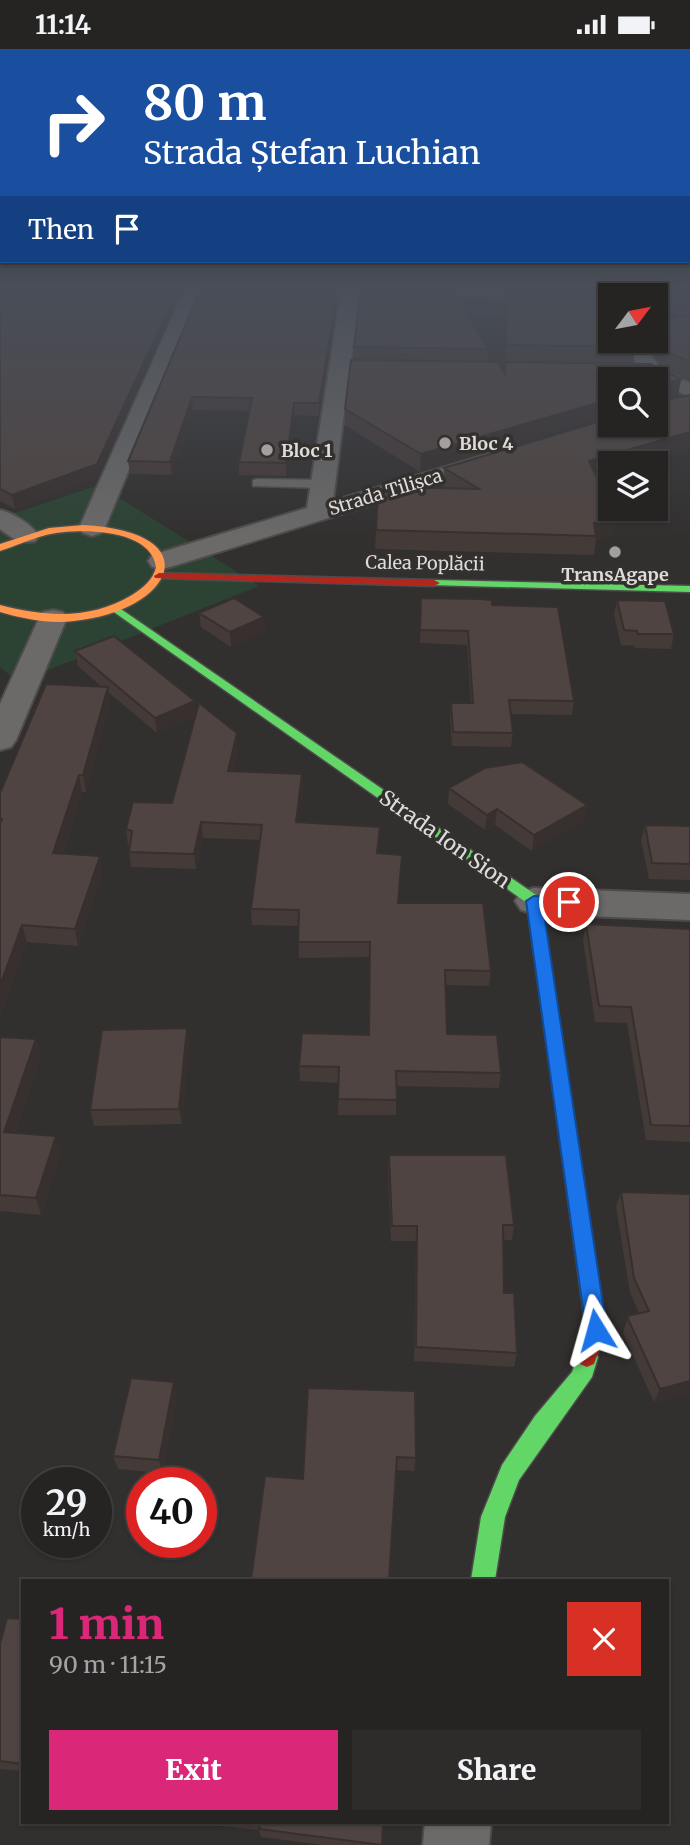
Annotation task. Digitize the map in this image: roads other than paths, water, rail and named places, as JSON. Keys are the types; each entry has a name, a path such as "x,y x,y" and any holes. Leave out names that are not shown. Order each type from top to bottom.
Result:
{"street":[{"path":"92,528 158,372"},
{"path":"319,512 340,372"},
{"path":"668,380 690,391"},
{"path":"668,407 690,401"},
{"name":"Strada Tilișca","path":"160,569 319,512 518,452"},
{"path":"0,517 26,536"},
{"path":"0,548 26,536 59,529 92,528 121,532 144,541 152,547 160,569 143,593 114,608 85,615 53,618 18,614 0,608"},
{"name":"Calea Poplăcii","path":"160,569 690,589"},
{"name":"Strada Ion Sion","path":"114,608 534,901"},
{"path":"0,740 53,618"},
{"path":"483,1579 493,1517 510,1473 581,1377 596,1330 534,901 690,907"},
{"path":"456,1845 458,1824"}],"lane":[{"path":"258,483 323,484"}],"place":[{"name":"Bloc 4","path":"445,443"},
{"name":"Bloc 1","path":"267,450"},
{"name":"TransAgape","path":"615,552"}]}
